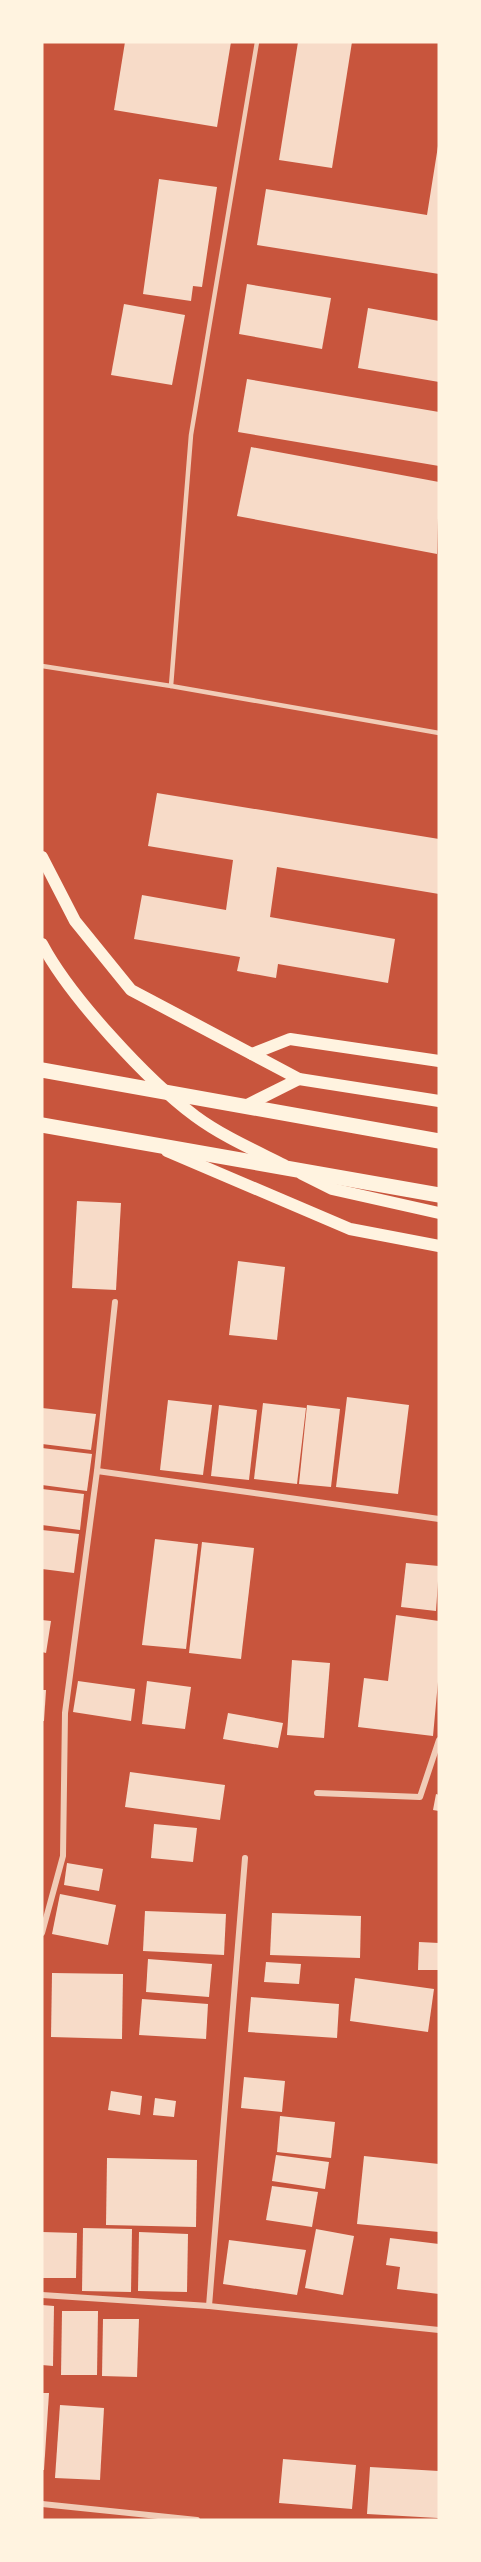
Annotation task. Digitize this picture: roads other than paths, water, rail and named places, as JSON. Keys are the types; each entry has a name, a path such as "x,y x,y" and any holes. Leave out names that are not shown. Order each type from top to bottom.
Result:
{"main road":[{"path":"42,857 75,921 131,990 299,1079 439,1101"},
{"path":"42,944 79,998 137,1062 195,1115 230,1137 332,1189 439,1213"},
{"path":"252,1054 290,1039 439,1061"},
{"path":"42,1070 439,1141"},
{"path":"245,1106 299,1079"},
{"path":"42,1125 439,1195"},
{"path":"143,1141 350,1229 439,1246"}],"street":[{"path":"42,1933 63,1856 65,1713 98,1471 115,1302"},
{"path":"98,1471 439,1519"},
{"path":"317,1793 420,1797 439,1740"},
{"path":"209,2306 245,1858"},
{"path":"42,2295 209,2306 439,2330"},
{"path":"42,2504 197,2520"}],"lane":[{"path":"171,686 191,435 257,42"},
{"path":"42,666 439,733"}]}
